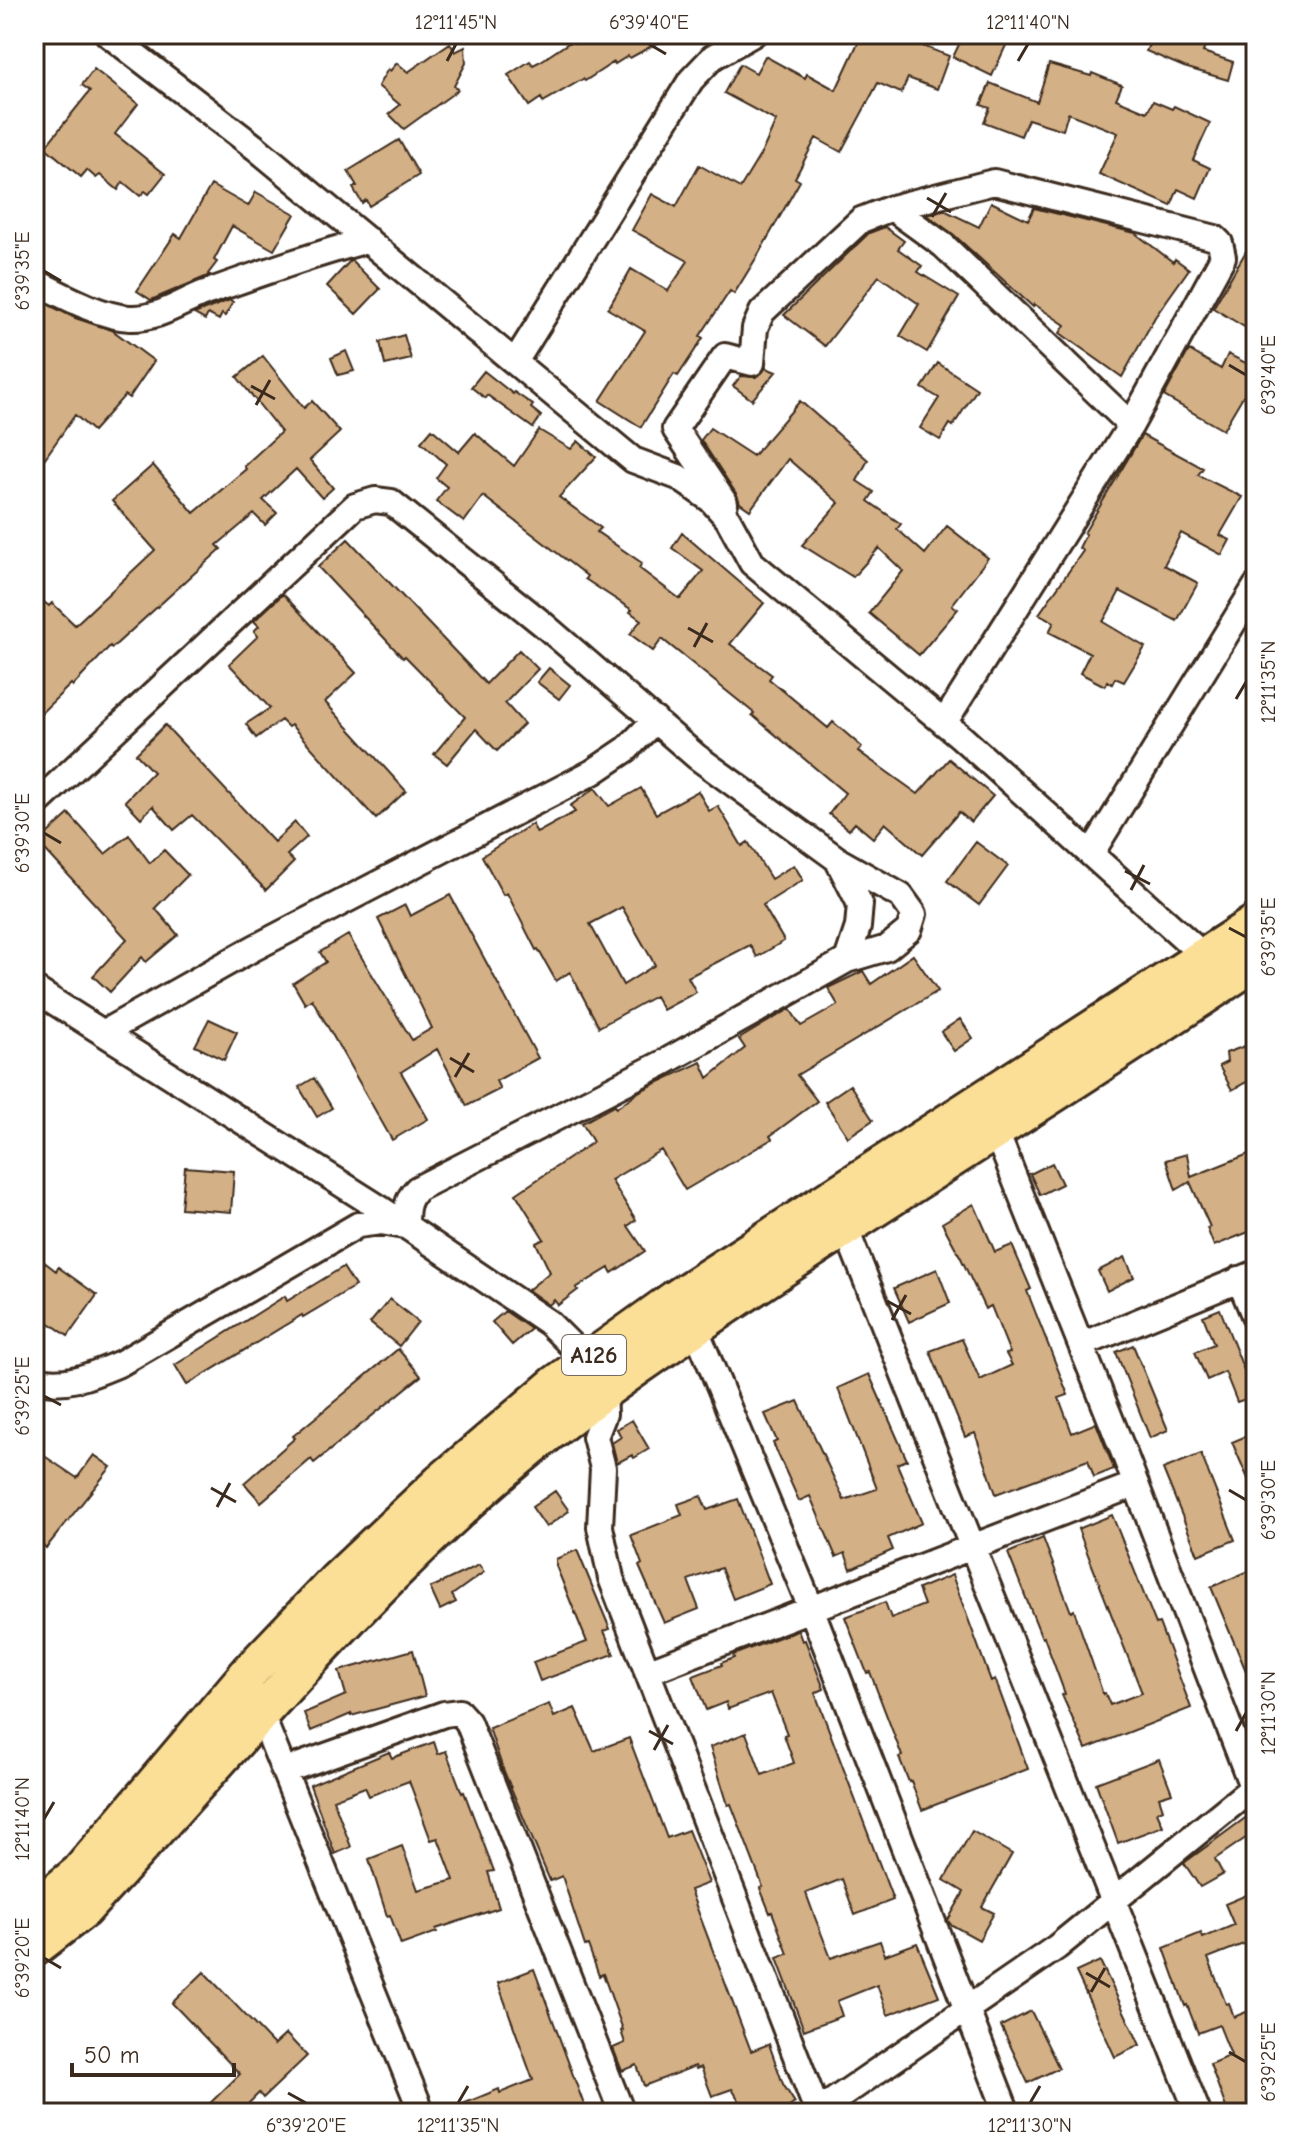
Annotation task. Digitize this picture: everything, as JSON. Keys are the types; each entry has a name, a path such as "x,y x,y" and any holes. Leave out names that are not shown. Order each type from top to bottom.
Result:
{"highway":[{"name":"A126","path":"34,1948 83,1910 341,1628 469,1501 545,1436 594,1377 675,1299 1256,923"},
{"name":"A126","path":"34,1910 79,1873 252,1669 337,1580 496,1433 594,1377 661,1348 845,1227 1253,972"}],"street":[{"path":"108,34 256,148 633,460 678,477 711,500 728,519 752,563 944,723 1205,957"},
{"path":"515,362 691,80 713,57 753,34"},
{"path":"752,563 741,526 675,429 725,356 752,363 755,328 762,312 861,220 892,208 994,182 1215,238 1220,243 1223,257 1131,425 944,723"},
{"path":"892,208 943,245 1131,425"},
{"path":"41,292 128,318 155,316 200,295 278,266 368,240"},
{"path":"34,806 355,506 375,500 391,502 544,625 697,757 837,859 901,896 914,914 909,930 887,948 847,960 663,1063 417,1189 406,1207 406,1226"},
{"path":"1091,854 1256,586"},
{"path":"103,1033 254,948 593,772 627,749 655,720"},
{"path":"837,859 853,885 860,904 858,927 847,960"},
{"path":"34,989 406,1226 549,1323 594,1377 604,1414 595,1437 603,1468 600,1527 611,1578 817,2113 1057,1947 1255,1790 996,1132"},
{"path":"34,1378 65,1381 88,1377 121,1363 358,1225 381,1222 406,1226"},
{"path":"845,1227 1198,2113"},
{"path":"1081,1345 1248,1276 1256,1320"},
{"path":"695,1327 811,1608 1007,2113"},
{"path":"647,1672 1136,1484"},
{"path":"284,1771 444,1714 459,1712 468,1722 622,2113"},
{"path":"261,1714 422,2113"}],"building":[{"path":"589,34 674,34 630,58 628,56 614,62 543,102 541,98 529,106 508,75 530,61 533,65 573,40 575,43"},
{"path":"862,34 892,34 949,56 937,89 908,78 901,93 878,83 841,152 816,138 795,178 800,181 758,255 734,294 730,291 700,336 703,338 678,376 674,374 641,427 600,401 645,331 608,309 631,269 668,291 688,261 632,230 652,194 676,207 699,165 740,188 776,121 724,93 740,64 756,73 765,56 805,78 807,74 836,90"},
{"path":"964,34 993,34 1008,41 992,76 953,57"},
{"path":"1154,34 1209,34 1203,52 1233,62 1228,80 1184,67 1146,51"},
{"path":"450,43 455,52 465,47 466,63 454,86 458,90 404,129 389,114 400,105 378,86 388,69 390,71 397,63 408,72"},
{"path":"1049,64 1091,76 1092,73 1122,85 1116,99 1147,112 1153,101 1172,109 1174,106 1210,123 1193,160 1210,168 1197,198 1178,189 1171,206 1099,174 1118,133 1068,113 1063,130 1028,119 1021,136 984,122 990,108 981,105 990,83 1037,102"},
{"path":"94,69 138,104 115,134 165,174 149,194 145,191 140,196 123,182 118,190 100,175 96,178 87,170 81,177 45,147 90,91 82,85"},
{"path":"399,140 419,175 369,206 366,200 362,203 348,171"},
{"path":"211,185 248,206 256,192 295,214 274,250 232,226 214,260 217,262 210,275 151,300 137,291 175,234 181,238"},
{"path":"991,202 1028,220 1034,208 1135,233 1173,262 1175,259 1189,269 1155,317 1122,377 1060,333 1065,325 1034,304 1033,307 953,234 927,215 944,210 979,227"},
{"path":"885,227 904,241 898,249 922,266 918,272 959,297 927,352 900,336 919,304 879,276 825,346 784,315 869,233"},
{"path":"1256,234 1256,334 1213,308"},
{"path":"351,260 380,289 356,314 327,286"},
{"path":"230,300 233,302 219,320 208,314 205,320 194,314"},
{"path":"41,301 75,318 112,330 154,361 129,398 125,395 93,431 75,415 45,458 34,451 34,311"},
{"path":"404,335 411,359 385,365 380,342"},
{"path":"1189,350 1221,369 1228,354 1256,368 1256,374 1223,430 1164,396"},
{"path":"346,351 354,371 338,375 331,358"},
{"path":"263,356 304,408 312,401 340,432 310,460 333,488 322,498 296,469 263,500 277,513 265,525 254,514 217,545 221,549 112,648 110,646 73,686 71,684 34,720 34,613 44,602 49,606 52,603 75,625 155,550 112,501 153,465 194,513 246,469 244,466 281,432 237,377"},
{"path":"938,363 977,389 940,440 920,428 939,398 922,388"},
{"path":"766,368 776,372 752,400 733,386 741,376 756,377"},
{"path":"484,371 533,405 531,408 541,416 533,428 471,387"},
{"path":"800,401 868,460 857,481 874,492 868,501 901,524 897,529 925,554 947,526 988,558 952,605 958,609 919,655 869,613 903,571 879,548 853,577 802,545 839,503 788,459 750,510 740,503 701,440 710,428 753,456"},
{"path":"432,429 459,452 475,433 514,466 539,430 571,449 578,441 596,457 559,497 601,528 597,532 642,563 639,568 680,599 703,571 672,548 682,533 764,603 730,644 772,675 769,679 828,728 833,722 862,747 858,751 918,794 949,759 993,796 971,822 959,812 922,855 885,823 873,838 855,823 849,830 829,814 845,793 752,715 754,713 662,639 653,651 630,634 641,620 630,612 632,610 585,579 587,576 483,496 464,522 436,501 447,487 436,478 446,464 421,442"},
{"path":"1142,435 1203,468 1198,475 1242,497 1220,535 1230,540 1222,555 1181,533 1164,565 1198,583 1177,621 1120,591 1103,622 1145,647 1124,682 1115,678 1112,684 1107,681 1105,686 1080,673 1090,653 1049,632 1054,622 1039,614 1083,551 1079,548 1084,533"},
{"path":"348,539 486,684 519,650 538,669 505,703 524,724 497,751 476,729 447,764 434,754 465,717 405,656 403,658 318,567"},
{"path":"283,594 356,673 325,702 406,791 376,819 291,725 288,727 281,720 256,738 246,724 270,708 229,664 258,636 254,631 259,626 254,621"},
{"path":"549,668 570,685 559,699 537,682"},
{"path":"165,725 274,842 295,822 307,837 287,855 294,862 266,890 192,815 174,830 153,806 141,818 125,801 153,772 136,754"},
{"path":"595,788 609,806 641,788 656,814 698,791 709,811 718,806 742,846 748,842 771,879 794,865 803,880 763,905 784,941 757,957 750,945 688,977 696,992 663,1010 655,996 599,1027 570,972 556,981 507,893 503,895 482,856 532,824 537,833 575,812 570,806","holes":["622,907 655,965 623,985 590,924"]},
{"path":"69,814 105,854 129,835 150,863 164,850 188,875 155,908 178,935 146,962 142,957 110,992 93,976 127,939 38,842"},
{"path":"976,842 1008,866 979,905 947,881"},
{"path":"450,895 538,1058 496,1081 500,1089 467,1106 437,1049 401,1072 428,1119 392,1140 312,999 305,1004 293,983 326,962 320,952 348,935 412,1040 432,1028 378,919 405,905 410,916"},
{"path":"913,955 938,991 797,1075 817,1101 770,1136 772,1139 685,1190 661,1150 611,1180 636,1220 628,1226 645,1251 612,1273 609,1268 576,1288 578,1290 558,1305 554,1300 549,1305 528,1290 550,1272 536,1243 544,1239 516,1194 593,1142 582,1123 701,1062 708,1078 745,1048 739,1039 764,1024 790,1009 801,1026 838,1005 828,988 863,971 871,984"},
{"path":"209,1019 237,1032 224,1060 195,1046"},
{"path":"960,1019 973,1038 954,1051 941,1032"},
{"path":"1256,1042 1256,1077 1232,1090 1219,1066 1227,1062 1226,1053"},
{"path":"314,1078 332,1108 317,1117 299,1087"},
{"path":"850,1085 873,1120 848,1137 825,1102"},
{"path":"1256,1151 1256,1229 1214,1246 1207,1228 1210,1227 1190,1182 1176,1190 1166,1160 1187,1154 1191,1177"},
{"path":"1052,1163 1062,1184 1040,1195 1030,1174"},
{"path":"185,1167 234,1171 231,1212 181,1208"},
{"path":"974,1204 995,1252 1012,1245 1031,1289 1027,1291 1068,1395 1059,1398 1072,1433 1096,1423 1114,1469 1094,1477 1088,1460 996,1494 975,1433 965,1437 930,1351 962,1339 980,1380 1012,1365 991,1306 985,1309 942,1223"},
{"path":"34,1254 97,1295 68,1336 34,1312"},
{"path":"1125,1257 1134,1277 1107,1291 1098,1271"},
{"path":"343,1267 355,1286 187,1385 175,1365 285,1296 287,1301"},
{"path":"937,1269 950,1303 909,1322 894,1288"},
{"path":"390,1299 418,1322 399,1346 370,1323"},
{"path":"1220,1309 1254,1396 1237,1402 1225,1372 1207,1380 1195,1352 1214,1344 1203,1316"},
{"path":"505,1311 531,1329 512,1345 492,1322"},
{"path":"1133,1345 1168,1430 1150,1438 1116,1352"},
{"path":"398,1349 421,1376 314,1463 311,1459 261,1502 244,1483 295,1438 293,1436"},
{"path":"869,1374 907,1460 897,1464 922,1523 888,1538 893,1550 851,1569 845,1553 836,1557 810,1496 799,1501 773,1443 777,1441 765,1414 798,1401 844,1500 877,1489 838,1388"},
{"path":"632,1420 649,1449 617,1463 612,1443 621,1437 617,1429"},
{"path":"1256,1432 1256,1497 1232,1442"},
{"path":"34,1449 77,1478 94,1455 111,1467 46,1548 34,1538"},
{"path":"1201,1454 1235,1540 1198,1555 1163,1469"},
{"path":"555,1491 569,1511 546,1527 532,1507"},
{"path":"701,1496 707,1510 738,1499 770,1584 733,1599 721,1568 688,1580 699,1609 664,1623 639,1566 642,1564 631,1535 682,1515 678,1504"},
{"path":"1112,1515 1156,1624 1159,1623 1191,1708 1086,1749 1008,1553 1043,1538 1071,1612 1074,1610 1103,1694 1110,1705 1142,1693 1078,1529"},
{"path":"577,1550 610,1629 604,1631 614,1654 540,1681 533,1662 587,1642 556,1566 556,1559"},
{"path":"479,1565 484,1572 452,1595 456,1602 440,1610 430,1588"},
{"path":"1256,1568 1256,1695 1211,1587"},
{"path":"952,1575 1028,1769 922,1810 899,1757 902,1756 870,1672 867,1673 845,1617 885,1602 891,1618 924,1605 918,1589"},
{"path":"798,1630 824,1689 815,1693 893,1900 855,1915 842,1879 806,1893 814,1915 831,1958 880,1941 885,1955 917,1943 939,1996 888,2015 877,1985 837,2001 842,2016 804,2030 777,1958 788,1954 760,1888 763,1887 731,1804 728,1805 710,1747 746,1733 762,1775 794,1763 784,1735 787,1734 771,1693 728,1709 726,1702 706,1710 693,1676 722,1665 734,1658 733,1655"},
{"path":"413,1650 425,1696 351,1714 311,1731 304,1713 346,1695 339,1671"},
{"path":"549,1704 554,1717 575,1708 594,1751 629,1738 667,1838 688,1830 709,1883 690,1890 751,2051 769,2044 783,2084 795,2103 780,2113 747,2113 732,2089 712,2096 701,2067 696,2069 695,2066 644,2086 637,2065 622,2071 613,2048 625,2043 623,2030 603,1974 599,1976 588,1945 585,1946 562,1876 550,1881 489,1728"},
{"path":"434,1742 438,1754 446,1751 464,1792 494,1871 488,1872 499,1908 436,1929 437,1932 401,1945 390,1915 387,1916 369,1859 402,1846 418,1890 454,1880 438,1838 431,1840 409,1781 369,1796 365,1787 333,1799 351,1847 335,1854 310,1785 389,1752 392,1758"},
{"path":"1159,1759 1172,1793 1159,1797 1163,1809 1157,1812 1163,1826 1118,1843 1096,1783"},
{"path":"1248,1816 1256,1831 1215,1859 1223,1874 1200,1887 1184,1863"},
{"path":"972,1831 1012,1854 982,1907 994,1913 979,1940 950,1924 948,1920 964,1892 944,1880"},
{"path":"1256,1891 1256,1939 1208,1958 1234,2017 1256,2008 1256,2113 1228,2113 1210,2064 1231,2055 1219,2025 1198,2033 1164,1948 1201,1933 1203,1938 1234,1925 1225,1904"},
{"path":"1100,1961 1140,2045 1115,2057 1076,1972"},
{"path":"534,1969 587,2113 441,2113 499,2089 500,2093 533,2080 498,1983"},
{"path":"204,1972 274,2045 286,2034 307,2056 263,2098 259,2093 239,2113 200,2113 240,2074 172,2003"},
{"path":"1031,2011 1059,2068 1028,2083 1001,2026"}]}
